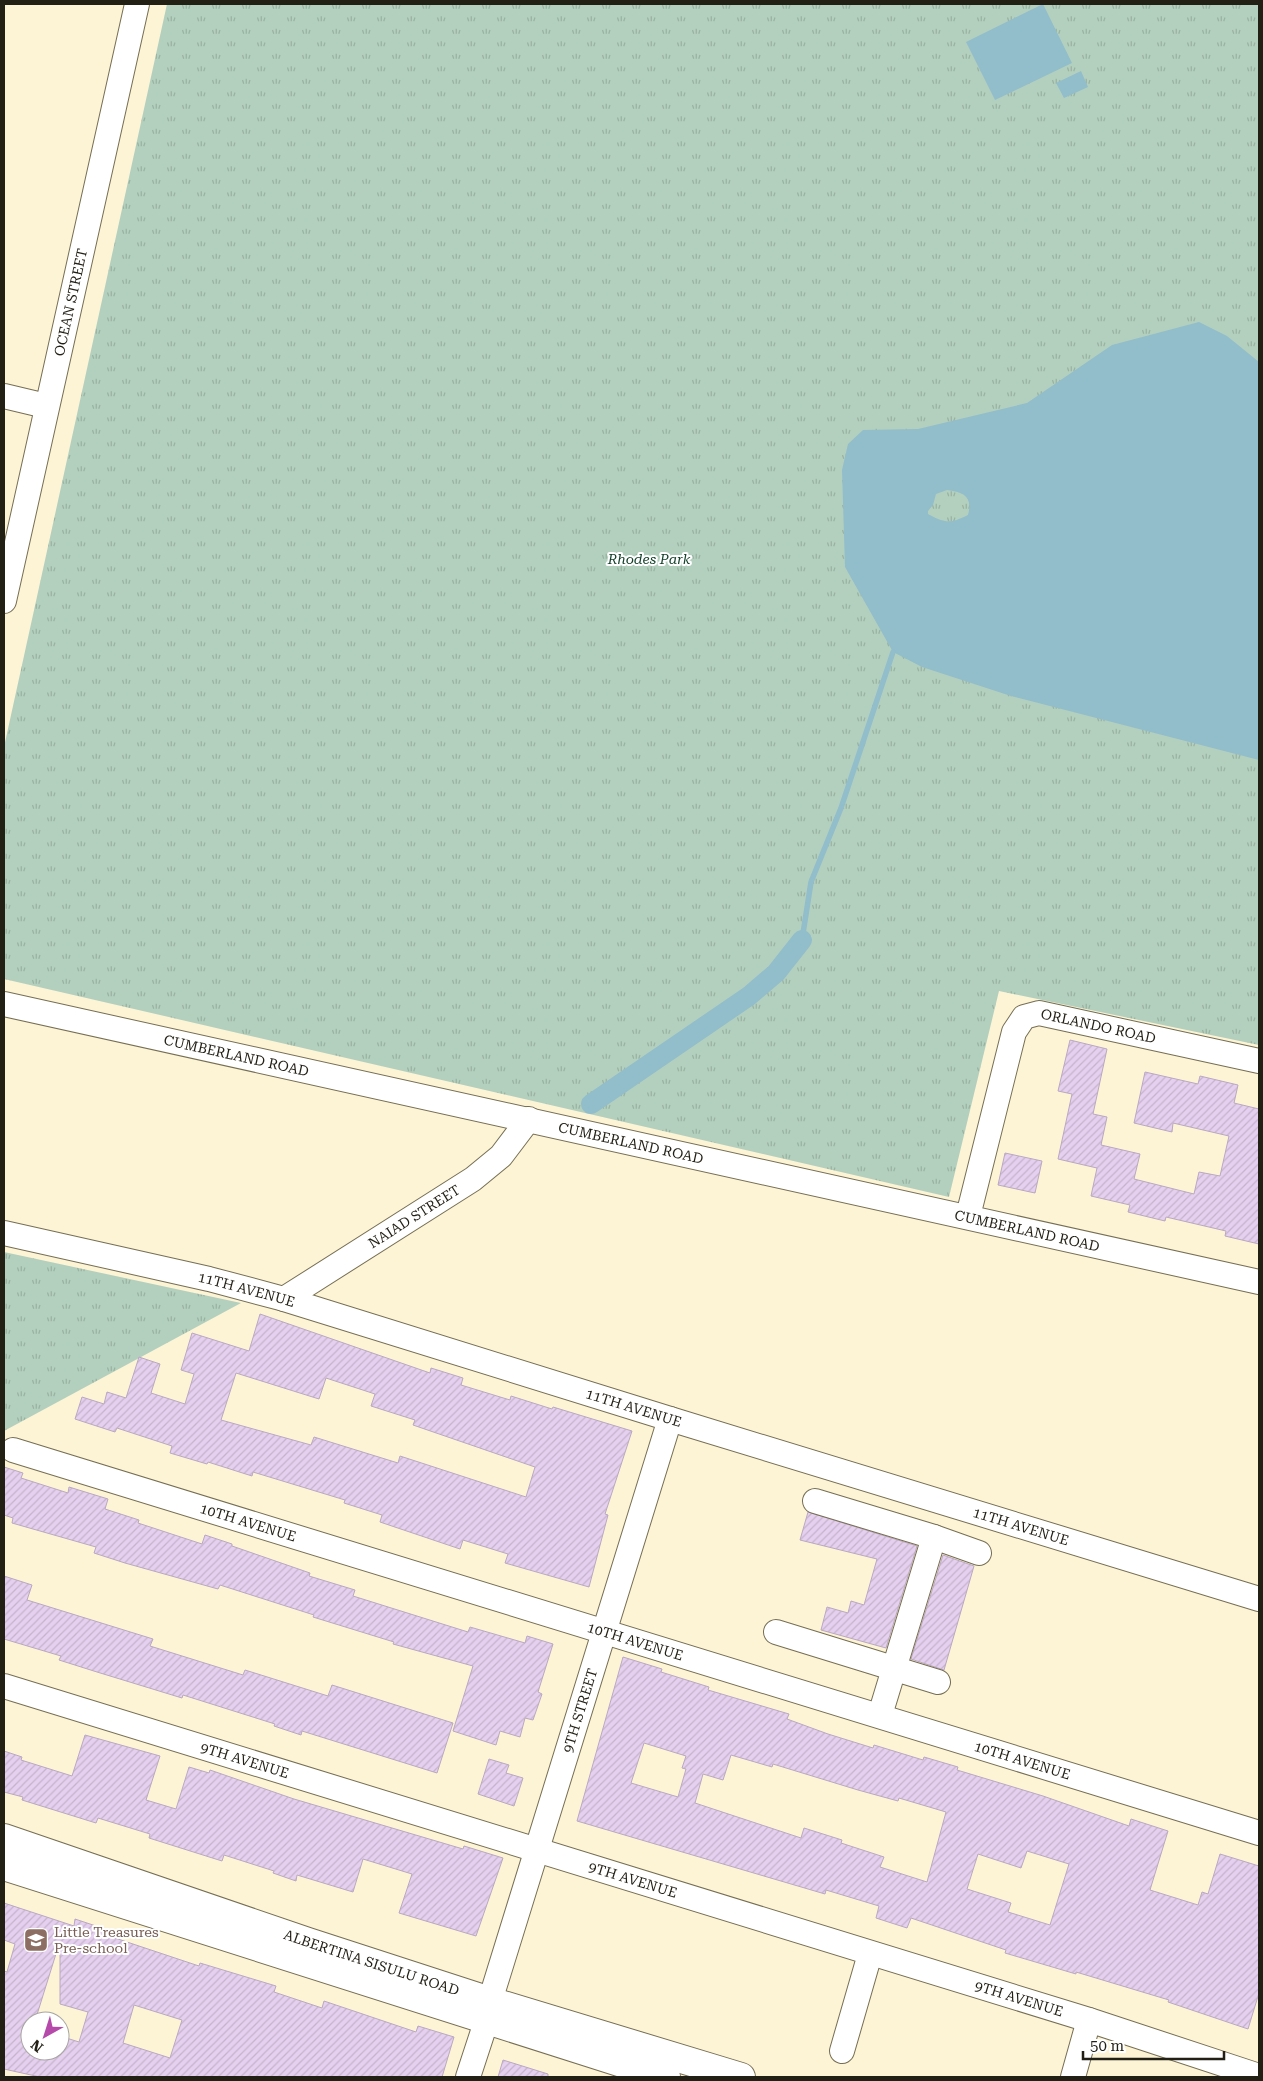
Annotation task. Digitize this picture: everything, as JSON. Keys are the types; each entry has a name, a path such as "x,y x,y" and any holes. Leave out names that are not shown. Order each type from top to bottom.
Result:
{"main road":[{"name":"ALBERTINA SISULU ROAD","path":"4,1838 308,1942 666,2077"},
{"name":"ALBERTINA SISULU ROAD","path":"4,1866 488,2011 742,2077"}],"street":[{"name":"OCEAN STREET","path":"4,601 137,4"},
{"path":"4,396 46,406"},
{"name":"CUMBERLAND ROAD","path":"4,1004 968,1216 1259,1282"},
{"name":"ORLANDO ROAD","path":"968,1216 1014,1032 1024,1017 1039,1013 1259,1061"},
{"name":"NAIAD STREET","path":"284,1299 473,1179 501,1156 529,1119"},
{"name":"11TH AVENUE","path":"4,1233 210,1279 284,1299 1259,1599"},
{"name":"9TH STREET","path":"468,2077 603,1631 670,1419"},
{"name":"10TH AVENUE","path":"13,1450 1259,1833"},
{"path":"815,1501 934,1537 979,1553"},
{"path":"880,1715 934,1537"},
{"path":"776,1632 938,1682"},
{"name":"9TH AVENUE","path":"4,1686 1089,2020 1259,2076"},
{"path":"842,2051 870,1954"},
{"path":"1072,2077 1089,2020"}],"green space":[{"name":"Rhodes Park","path":"167,4 1259,4 1259,1045 999,991 949,1197 4,979 4,747"},
{"path":"4,1252 241,1303 4,1431"}],"water":[{"path":"1043,4 1072,63 995,100 966,42"},
{"path":"1081,71 1088,87 1064,98 1056,83"},
{"path":"1199,322 1227,336 1259,362 1259,760 1011,696 922,667 893,652 845,567 842,470 848,444 863,430 918,429 1027,403 1112,345","holes":["947,490 958,492 966,497 969,504 968,515 957,520 948,521 928,514 936,494"]}],"building":[{"path":"1070,1040 1107,1049 1093,1114 1107,1117 1101,1145 1140,1154 1134,1179 1194,1194 1199,1172 1220,1176 1229,1136 1173,1123 1172,1132 1134,1123 1145,1072 1198,1084 1200,1076 1238,1085 1234,1103 1259,1109 1259,1244 1225,1236 1226,1231 1166,1217 1165,1221 1128,1212 1130,1205 1091,1196 1097,1168 1058,1159 1072,1094 1058,1091"},
{"path":"1005,1153 1042,1161 1035,1193 998,1185"},
{"path":"260,1314 430,1373 431,1368 463,1378 461,1385 510,1400 511,1396 552,1409 553,1407 632,1431 605,1514 608,1515 589,1587 505,1563 508,1554 463,1540 460,1549 380,1522 382,1515 344,1503 345,1500 253,1472 252,1476 208,1462 207,1464 170,1453 172,1446 117,1428 115,1432 75,1419 82,1397 104,1404 107,1392 126,1398 139,1357 160,1364 151,1393 185,1404 194,1374 181,1370 192,1333 249,1351","holes":["236,1373 319,1399 326,1378 375,1394 371,1406 415,1420 413,1425 535,1467 526,1497 400,1456 398,1463 314,1437 311,1445 221,1420"]},
{"path":"4,1467 23,1473 21,1478 68,1493 69,1487 108,1499 105,1509 139,1520 138,1523 202,1544 205,1535 232,1544 232,1546 310,1573 309,1576 355,1590 353,1596 468,1632 470,1627 525,1643 527,1636 553,1644 538,1692 542,1694 533,1720 525,1718 520,1737 500,1731 496,1745 453,1731 473,1666 393,1644 394,1642 220,1585 218,1589 125,1563 94,1553 96,1547 12,1523 13,1518 4,1515"},
{"path":"808,1512 917,1546 886,1648 821,1630 827,1607 848,1613 851,1601 864,1605 877,1559 800,1540"},
{"path":"943,1555 974,1566 944,1670 911,1659"},
{"path":"4,1576 32,1585 27,1600 153,1639 150,1646 243,1675 245,1670 328,1696 332,1685 453,1723 437,1773 302,1731 301,1735 274,1726 275,1724 183,1695 182,1698 97,1672 59,1660 61,1656 4,1639"},
{"path":"623,1657 662,1669 661,1672 709,1687 708,1690 789,1714 787,1719 828,1734 873,1748 874,1745 923,1760 924,1757 958,1767 957,1770 1043,1796 1129,1826 1131,1819 1168,1831 1150,1890 1198,1905 1202,1892 1208,1894 1220,1854 1259,1866 1259,1993 1248,2029 1168,2002 1169,2000 1005,1953 1006,1950 911,1918 907,1928 876,1918 879,1906 826,1890 825,1894 577,1821","holes":["644,1743 686,1756 682,1768 686,1769 678,1797 631,1783","731,1755 772,1767 773,1764 858,1790 898,1801 899,1798 946,1812 927,1882 880,1867 884,1857 841,1843 842,1840 804,1828 801,1838 695,1803 703,1774 723,1780","1027,1851 1069,1864 1050,1925 1008,1912 1011,1903 967,1889 978,1854 1021,1868"]},
{"path":"85,1735 160,1756 146,1800 176,1809 189,1767 209,1773 210,1770 294,1799 463,1849 464,1846 503,1858 476,1936 399,1913 412,1874 363,1859 353,1892 297,1875 296,1881 273,1873 274,1871 224,1855 222,1861 149,1838 150,1834 98,1818 96,1823 22,1800 23,1797 4,1792 4,1751 22,1757 21,1760 72,1776"},
{"path":"489,1759 509,1765 506,1773 523,1778 514,1806 478,1794"},
{"path":"4,1903 74,1926 75,1919 108,1930 106,1935 199,1966 200,1963 276,1986 274,1992 322,2008 324,2001 416,2032 418,2026 454,2037 442,2077 40,2077 4,2069 4,1971 7,1972 15,1944 4,1940","holes":["60,1941 60,2004 88,2012 79,2042 70,2039 70,2061 20,2061 20,2011 38,2011","134,2005 182,2020 170,2058 123,2043"]},
{"path":"503,2060 548,2074 548,2077 498,2077"}],"waterway":[{"path":"802,940 811,882 841,808 893,652"},
{"path":"591,1104 749,996 776,973 802,940"}],"place":[{"name":"Little Treasures Pre-school","path":"36,1940"}]}
